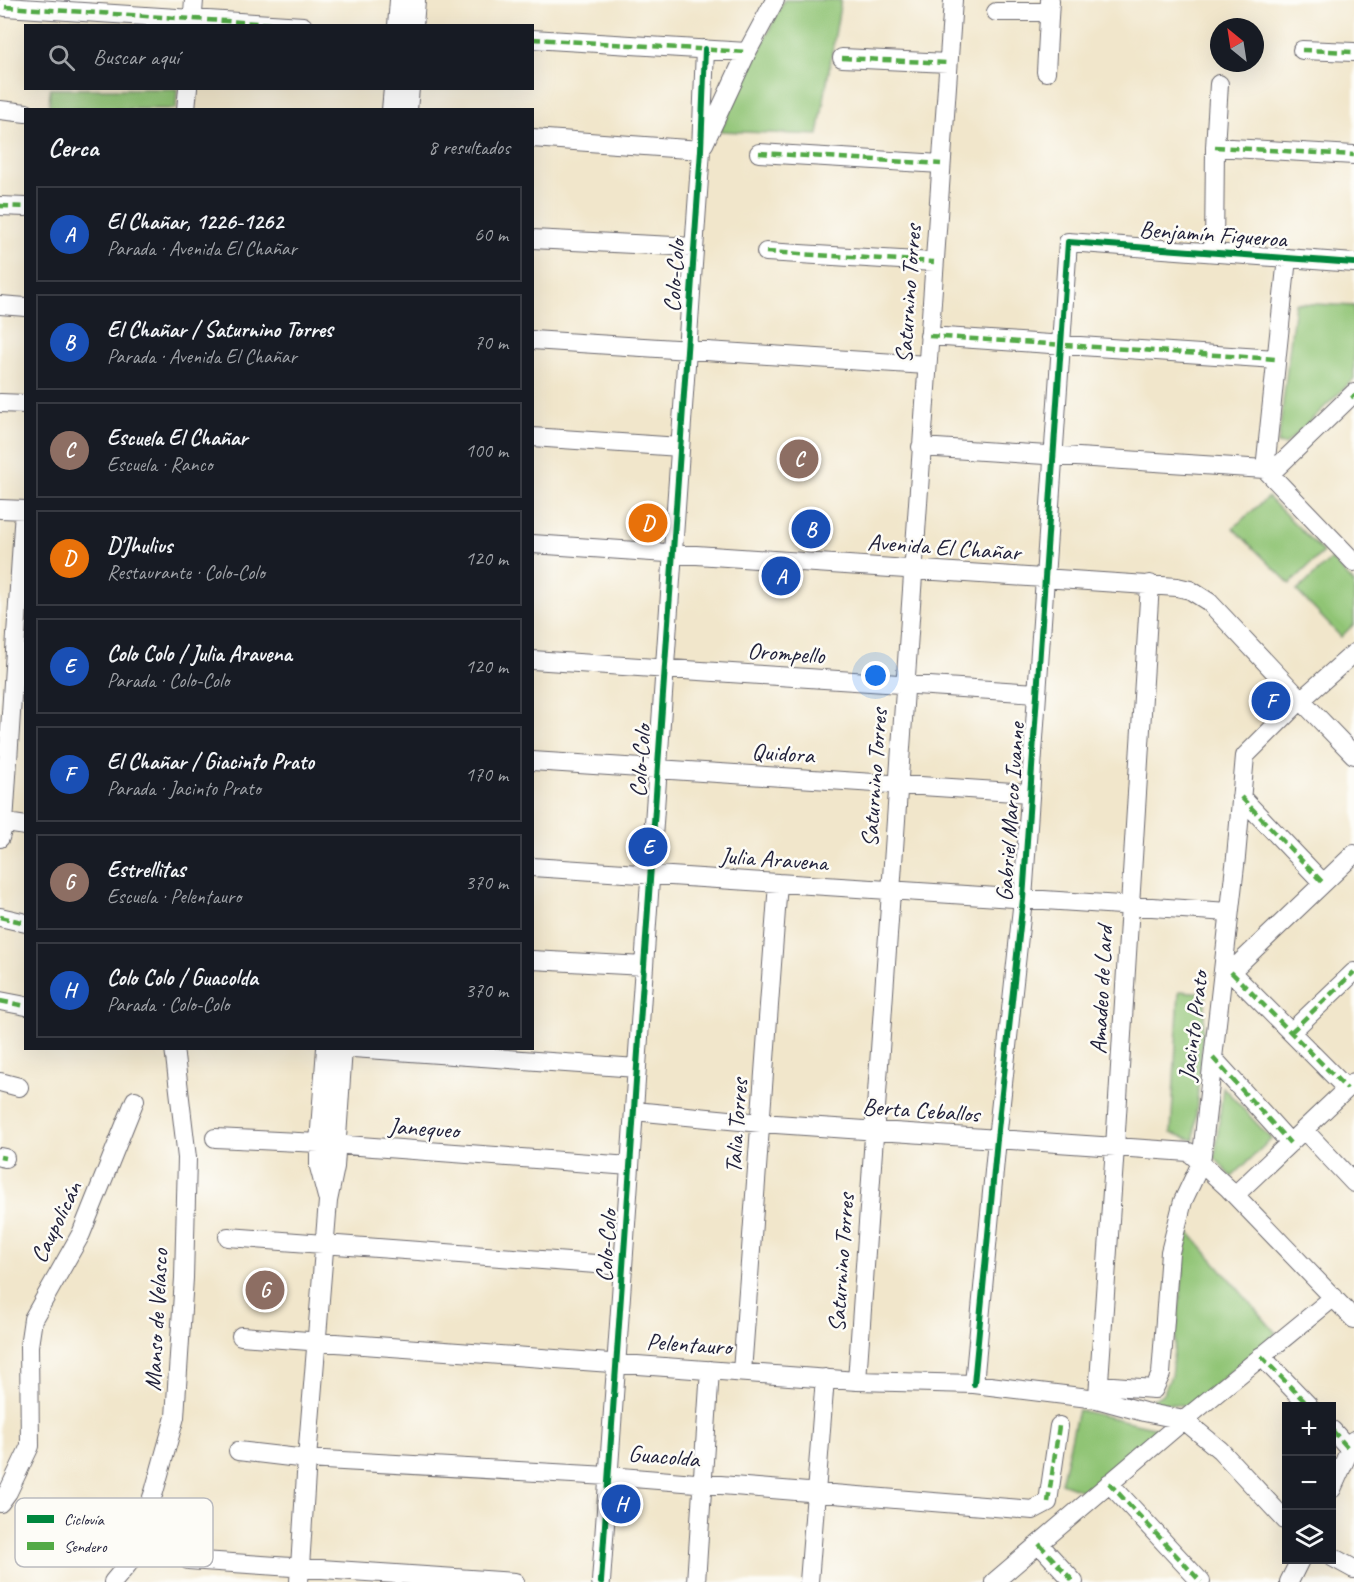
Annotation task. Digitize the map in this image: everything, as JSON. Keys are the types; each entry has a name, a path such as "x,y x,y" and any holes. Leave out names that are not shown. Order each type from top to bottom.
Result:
{"street":[{"path":"192,22 194,0"},
{"path":"397,24 399,0"},
{"path":"414,24 416,0"},
{"name":"Colo-Colo","path":"701,150 747,52 775,0"},
{"name":"Saturnino Torres","path":"856,1380 952,0"},
{"path":"996,12 1050,6 1046,72"},
{"path":"5,8 248,24"},
{"path":"534,39 747,52"},
{"name":"Colo-Colo","path":"601,1582 701,150 705,50"},
{"path":"1302,50 1354,52"},
{"path":"842,58 948,63"},
{"path":"1214,253 1215,147 1219,84"},
{"path":"186,108 188,90"},
{"path":"391,108 393,90"},
{"path":"408,108 410,90"},
{"path":"0,110 24,112"},
{"path":"534,138 701,150"},
{"path":"1215,147 1354,154"},
{"path":"759,153 941,164"},
{"path":"0,206 24,207"},
{"path":"534,239 694,247"},
{"name":"Benjamín Figueroa","path":"1068,242 1354,263"},
{"name":"Gabriel Marco Ivanne","path":"974,1384 1023,899 1068,242"},
{"path":"766,252 934,262"},
{"path":"1268,471 1276,359 1287,258"},
{"path":"0,305 24,307"},
{"path":"929,336 1276,359"},
{"path":"534,340 927,365"},
{"path":"1268,471 1353,396"},
{"path":"0,403 24,404"},
{"path":"534,437 680,447"},
{"path":"921,447 1268,471 1354,561"},
{"path":"0,509 24,510"},
{"path":"24,521 14,627 12,727 1,828 24,826"},
{"name":"Avenida El Chañar","path":"534,544 1183,588 1209,602 1354,755"},
{"name":"Amadeo de Lard","path":"1098,1392 1150,584"},
{"name":"Jacinto Prato","path":"1098,1392 1154,1389 1161,1374 1170,1252 1183,1201 1201,1163 1213,1058 1226,976 1229,912 1245,756 1301,700 1354,653"},
{"name":"Orompello","path":"534,660 1037,693"},
{"name":"Quidora","path":"534,761 1030,793"},
{"path":"1242,797 1323,883"},
{"path":"1235,1195 1350,1086 1226,976 1354,854"},
{"name":"Julia Aravena","path":"534,867 1229,912"},
{"name":"Talia Torres","path":"742,1372 778,883"},
{"path":"0,917 24,922"},
{"path":"534,960 644,966"},
{"path":"1291,1032 1354,972"},
{"path":"0,1001 24,1006"},
{"name":"Manso de Velasco","path":"152,1498 175,1417 184,1278 187,1158 174,1050"},
{"path":"326,1050 328,1144"},
{"path":"300,1574 328,1201 319,1167 328,1144 343,1050"},
{"path":"381,1050 637,1068"},
{"path":"1213,1058 1290,1143"},
{"path":"0,1082 19,1087"},
{"name":"Caupolicán","path":"0,1503 8,1492 30,1446 29,1346 33,1319 81,1234 135,1100"},
{"name":"Berta Ceballos","path":"634,1111 874,1131 1189,1152 1235,1195 1354,1319"},
{"path":"1304,1130 1354,1183"},
{"name":"Janequeo","path":"215,1138 328,1144 630,1167"},
{"path":"228,1237 623,1266"},
{"path":"994,1582 1184,1420 1334,1297"},
{"name":"Pelentauro","path":"241,1336 825,1378 1098,1392"},
{"path":"1262,1356 1304,1402"},
{"path":"696,1582 710,1370"},
{"path":"809,1582 825,1378"},
{"path":"1098,1392 1144,1412 1184,1420 1220,1450 1282,1516"},
{"name":"Guacolda","path":"238,1451 307,1459 608,1476 1033,1510 1048,1502 1059,1426"},
{"path":"1336,1433 1352,1444 1336,1481"},
{"path":"1109,1483 1201,1582"},
{"path":"1039,1544 1074,1582"},
{"path":"1336,1559 1354,1569"},
{"path":"213,1563 300,1574 515,1582"},
{"path":"1289,1582 1298,1564"},
{"name":"Manso de Velasco","path":"113,1582 126,1567"}],"green space":[{"path":"784,0 841,0 818,135 720,131"},
{"path":"50,90 177,90 176,108 49,108"},
{"path":"1295,303 1354,306 1354,379 1285,445 1278,444"},
{"path":"1268,497 1323,552 1290,584 1233,528"},
{"path":"1331,559 1354,583 1354,624 1341,637 1297,591"},
{"path":"1179,991 1206,993 1194,1140 1171,1133"},
{"path":"1223,1087 1271,1139 1232,1177 1215,1158"},
{"path":"1188,1231 1276,1333 1191,1406 1148,1402 1163,1394 1171,1376"},
{"path":"1078,1410 1162,1429 1088,1493 1061,1483"}],"marked path":[{"path":"5,7 272,24"},
{"path":"534,39 747,52"},
{"path":"1302,50 1354,52"},
{"path":"842,58 948,63"},
{"path":"1215,147 1354,155"},
{"path":"759,153 941,164"},
{"path":"0,206 24,207"},
{"path":"766,252 934,262"},
{"path":"929,336 1276,359"},
{"path":"1241,797 1323,883"},
{"path":"0,917 24,923"},
{"path":"1231,972 1347,1089"},
{"path":"1291,1032 1354,972"},
{"path":"0,1001 24,1006"},
{"path":"1213,1058 1290,1143"},
{"path":"0,1157 5,1158"},
{"path":"1261,1356 1305,1402"},
{"path":"1048,1502 1059,1426"},
{"path":"1336,1434 1349,1449"},
{"path":"1109,1483 1201,1582"},
{"path":"1039,1544 1074,1582"}],"cycle path":[{"path":"601,1582 701,150 705,49"},
{"path":"974,1384 1023,899 1068,242 1354,263"}],"place":[{"name":"Escuela El Chañar","path":"799,459"},
{"name":"D'Jhulius","path":"648,523"},
{"name":"El Chañar / Saturnino Torres","path":"811,529"},
{"name":"El Chañar, 1226-1262","path":"781,576"},
{"name":"El Chañar / Giacinto Prato","path":"1271,701"},
{"name":"Colo Colo / Julia Aravena","path":"648,847"},
{"name":"Estrellitas","path":"265,1290"},
{"name":"Colo Colo / Guacolda","path":"621,1504"}]}
